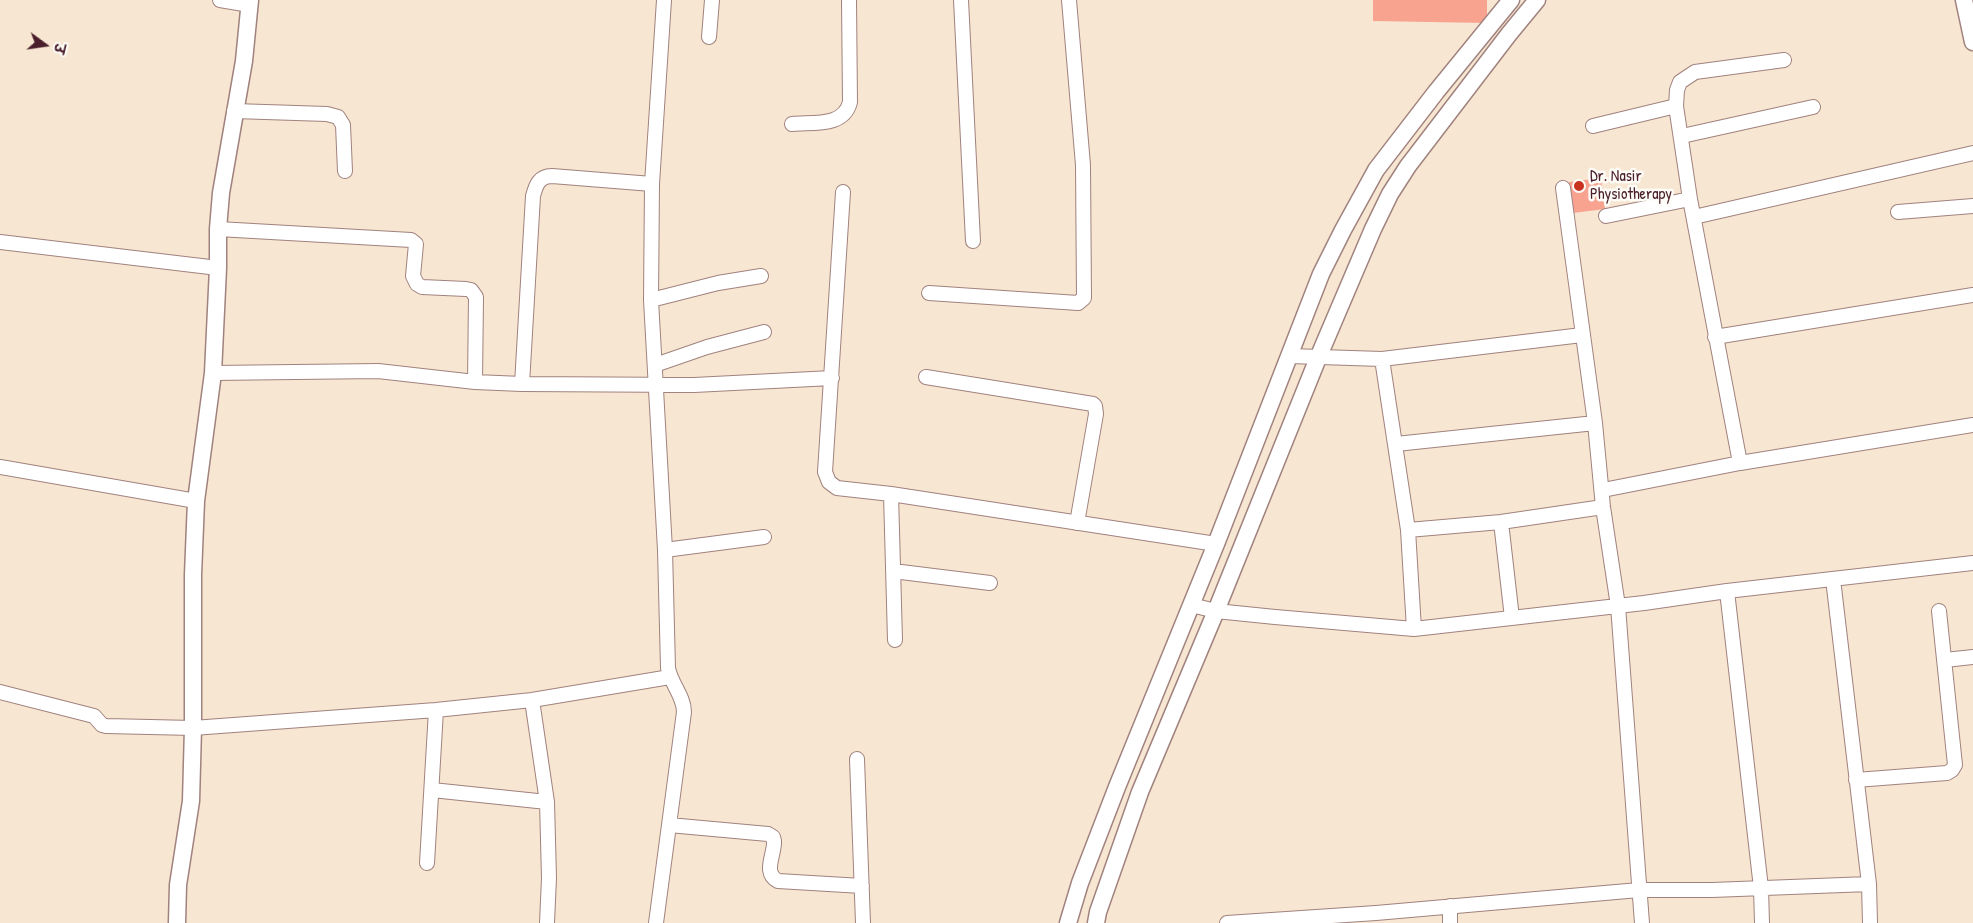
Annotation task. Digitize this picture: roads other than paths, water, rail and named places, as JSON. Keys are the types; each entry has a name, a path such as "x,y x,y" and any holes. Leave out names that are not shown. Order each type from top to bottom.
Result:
{"street":[{"path":"177,923 178,885 191,801 193,575 196,501 213,373 221,193 244,61 250,2 220,0"},
{"path":"656,923 684,712 684,703 670,677 668,668 665,550 651,300 652,184 664,0"},
{"path":"709,37 712,0"},
{"path":"792,124 838,120 845,115 848,109 850,102 849,0"},
{"path":"961,0 973,241"},
{"path":"929,294 1078,303 1084,298 1083,165 1069,0"},
{"path":"1068,923 1080,883 1110,804 1216,544 1321,274 1376,170 1436,92 1511,0"},
{"path":"1096,923 1098,912 1140,792 1216,611 1318,358 1390,194 1408,166 1537,0"},
{"path":"1964,0 1973,42"},
{"path":"1740,463 1690,199 1676,106 1677,90 1680,82 1695,72 1784,60"},
{"path":"1593,126 1676,106"},
{"path":"1682,136 1813,107"},
{"path":"234,111 327,114 338,117 343,126 345,171"},
{"path":"1694,217 1973,153"},
{"path":"522,384 533,196 540,179 552,176 652,184"},
{"path":"1562,188 1618,606 1642,923"},
{"path":"843,192 825,472 827,478 837,488 891,494 1216,544"},
{"path":"1606,216 1690,199"},
{"path":"1898,212 1973,206"},
{"path":"218,229 412,240 416,244 414,276 416,284 422,287 466,289 471,290 476,296 475,382"},
{"path":"0,242 218,268"},
{"path":"651,300 718,283 761,276"},
{"path":"1715,336 1973,295"},
{"path":"655,365 707,347 764,332"},
{"path":"1289,356 1382,360 1582,334"},
{"path":"1382,360 1408,530 1414,629"},
{"path":"213,373 378,371 475,382 522,384 713,384 832,378"},
{"path":"926,376 1093,404 1096,414 1077,523"},
{"path":"1396,444 1595,424"},
{"path":"1603,490 1740,463 1973,425"},
{"path":"0,467 196,501"},
{"path":"891,494 894,640"},
{"path":"1408,530 1501,522 1604,507"},
{"path":"1501,522 1512,618"},
{"path":"665,550 764,537"},
{"path":"1191,605 1216,611 1414,629 1618,606 1833,578 1973,563"},
{"path":"893,571 990,583"},
{"path":"1833,578 1869,884 1870,923"},
{"path":"1727,591 1761,888 1762,923"},
{"path":"1856,780 1947,773 1952,770 1955,759 1939,611"},
{"path":"1944,660 1973,657"},
{"path":"0,692 94,716 106,726 193,728 436,710 532,700 670,677"},
{"path":"532,700 547,802 549,878 546,923"},
{"path":"427,863 436,710"},
{"path":"857,759 863,923"},
{"path":"432,790 547,802"},
{"path":"669,825 768,834 774,841 769,870 774,879 778,881 862,886"},
{"path":"1227,923 1376,918 1450,906 1639,890 1869,884"},
{"path":"1450,906 1450,923"}],"place":[{"name":"Dr. Nasir Physiotherapy","path":"1579,186"}]}
